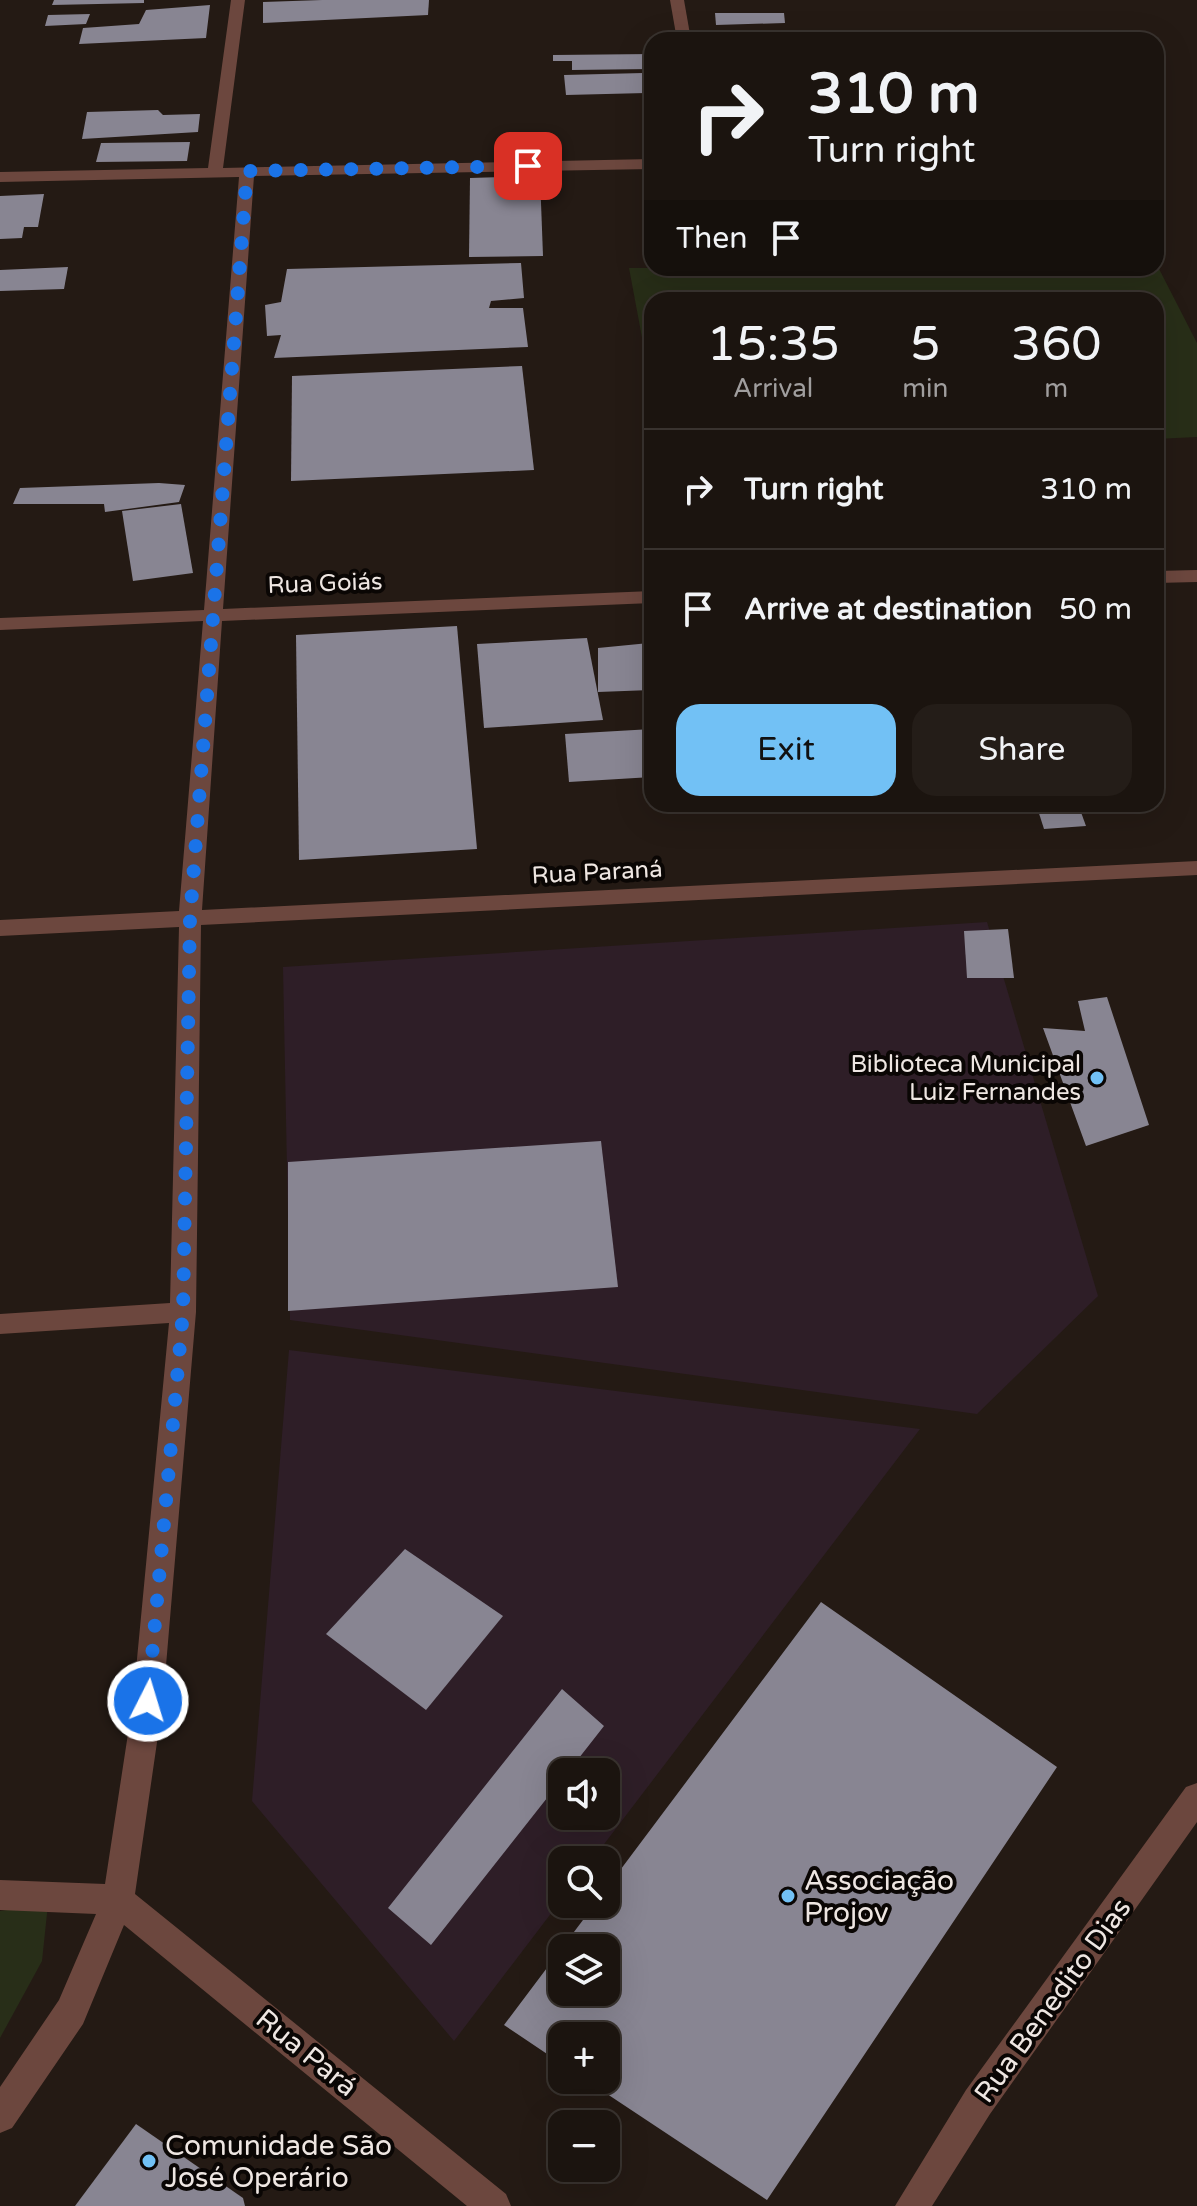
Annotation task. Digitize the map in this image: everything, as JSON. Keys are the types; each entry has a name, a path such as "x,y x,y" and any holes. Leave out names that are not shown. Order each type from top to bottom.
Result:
{"street":[{"path":"215,172 238,0"},
{"path":"677,0 683,32"},
{"path":"0,177 644,164"},
{"path":"0,2116 71,2012 118,1900 148,1701 183,1312 190,919 216,614 247,171"},
{"path":"1164,577 1197,576"},
{"name":"Rua Goiás","path":"0,624 644,597"},
{"name":"Rua Paraná","path":"0,928 1197,868"},
{"path":"0,1324 183,1312"},
{"name":"Rua Benedito Dias","path":"912,2206 978,2102 1197,1797"},
{"path":"0,1895 118,1900"},
{"name":"Rua Pará","path":"118,1900 494,2206"}],"shaded area":[{"path":"987,922 1098,1296 977,1414 290,1320 283,967"},
{"path":"289,1350 920,1429 620,1823 620,1758 548,1758 548,1830 615,1830 603,1846 548,1846 548,1917 454,2041 252,1801"}],"green space":[{"path":"629,268 644,268 644,276 1163,276 1197,343 1197,437 1164,439 1164,292 644,292 644,348"},
{"path":"48,1904 42,1961 0,2038 0,1911"}],"building":[{"path":"54,0 144,0 144,3 52,5"},
{"path":"429,0 428,15 263,23 263,2"},
{"path":"210,5 206,38 79,44 83,28 139,24 146,10"},
{"path":"715,13 784,13 785,23 716,25"},
{"path":"90,14 86,24 45,26 48,15"},
{"path":"644,54 644,69 572,70 572,61 553,61 553,55"},
{"path":"643,73 644,93 566,95 564,75"},
{"path":"158,110 163,115 200,114 198,132 82,139 87,112"},
{"path":"190,142 187,161 96,162 101,143"},
{"path":"540,176 543,256 469,257 470,178"},
{"path":"44,194 38,227 24,227 22,238 0,239 0,196"},
{"path":"521,263 524,298 491,301 489,308 523,308 528,347 274,358 281,335 267,336 265,305 281,302 287,269"},
{"path":"68,267 64,289 0,291 0,270"},
{"path":"522,366 534,470 291,481 292,376"},
{"path":"159,483 185,485 179,502 105,512 104,504 13,504 20,488"},
{"path":"181,504 193,573 133,581 122,511"},
{"path":"457,626 477,849 299,860 296,635"},
{"path":"587,638 603,720 484,728 477,644"},
{"path":"644,643 644,690 598,692 598,648"},
{"path":"644,729 644,777 569,782 565,734"},
{"path":"1039,812 1081,812 1086,826 1044,829"},
{"path":"1008,929 1014,978 967,978 964,931"},
{"name":"Biblioteca Municipal Luiz Fernandes","path":"1107,997 1149,1125 1086,1146 1043,1028 1085,1031 1078,1001"},
{"path":"601,1141 618,1287 288,1311 288,1162"},
{"path":"405,1549 503,1616 426,1710 326,1634"},
{"name":"Associação Projov","path":"821,1602 1057,1767 767,2200 607,2094 620,2094 620,2022 548,2022 548,2055 504,2025 548,1966 548,2006 620,2006 620,1934 572,1934 584,1918 620,1918 620,1870"},
{"path":"562,1689 604,1726 579,1758 548,1758 548,1797 431,1945 388,1908"},
{"name":"Comunidade São José Operário","path":"136,2124 243,2198 245,2206 75,2206"}],"place":[{"name":"Biblioteca Municipal Luiz Fernandes","path":"1097,1078"},
{"name":"Associação Projov","path":"788,1896"},
{"name":"Comunidade São José Operário","path":"149,2161"}],"route":[{"path":"148,1701 183,1312 190,919 216,614 247,171 528,166"}]}
